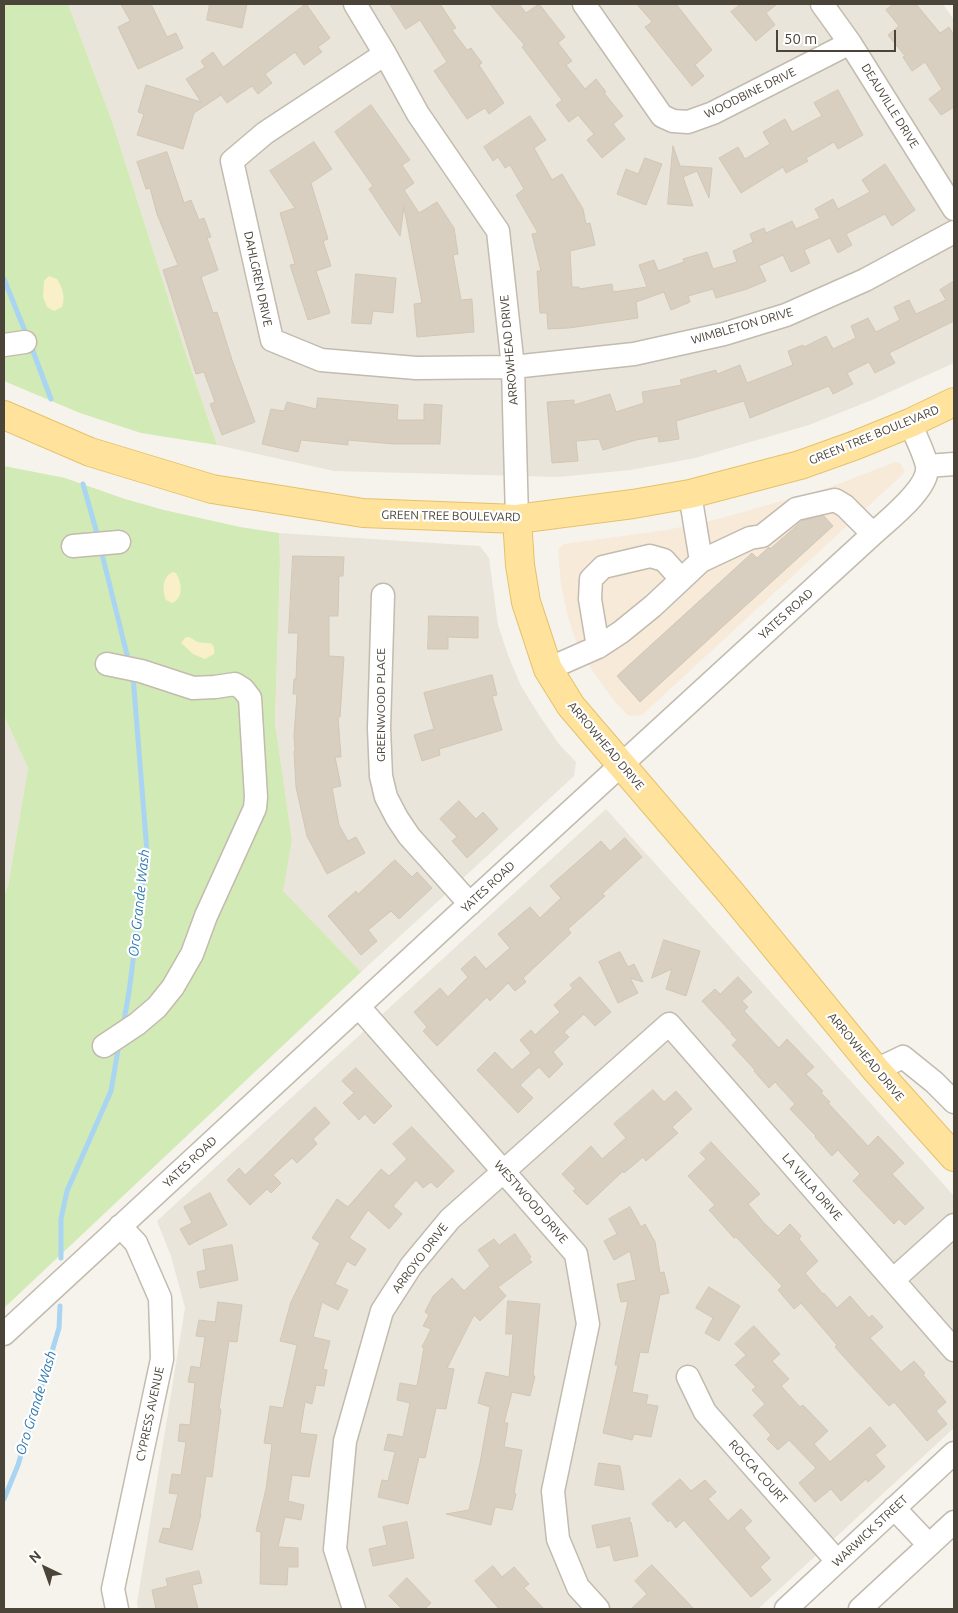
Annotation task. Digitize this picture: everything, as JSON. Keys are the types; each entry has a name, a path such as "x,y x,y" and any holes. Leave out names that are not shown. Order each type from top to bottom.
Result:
{"main road":[{"name":"GREEN TREE BOULEVARD","path":"4,415 90,452 212,488 363,514 517,519 633,504 690,494 800,465 910,423 954,402"},
{"name":"ARROWHEAD DRIVE","path":"517,519 520,565 526,602 548,668 571,706 730,893 876,1070 954,1157"}],"street":[{"name":"ARROWHEAD DRIVE","path":"355,4 418,114 498,231 513,367 517,519"},
{"name":"WOODBINE DRIVE","path":"584,4 662,116 672,121 688,122 713,112 850,43"},
{"name":"DEAUVILLE DRIVE","path":"822,4 850,43 954,209"},
{"name":"DAHLGREN DRIVE","path":"385,54 265,133 232,161 272,340 320,360 416,368 513,367"},
{"name":"WIMBLETON DRIVE","path":"513,367 634,354 724,334 786,315 865,280 954,232"},
{"path":"910,423 927,466 954,464"},
{"name":"YATES ROAD","path":"4,1334 873,534 921,486 926,476 927,466"},
{"path":"690,494 700,562"},
{"path":"548,668 598,647 621,632 700,562 750,538 762,536 796,510 835,500 845,506 873,534"},
{"path":"72,546 119,542"},
{"path":"598,647 590,589 591,580 604,567 650,556 664,560 682,579"},
{"name":"GREENWOOD PLACE","path":"383,595 379,728 381,776 386,797 409,836 470,904"},
{"path":"104,1046 137,1024 157,1007 173,987 192,954 206,916 255,808 256,797 250,698 243,689 235,684 193,688 141,671 107,664"},
{"name":"WESTWOOD DRIVE","path":"359,1007 576,1254 588,1324 553,1491 558,1539 578,1587 598,1609"},
{"name":"ARROYO DRIVE","path":"354,1609 335,1549 343,1460 345,1441 382,1311 411,1266 450,1219 669,1024"},
{"name":"LA VILLA DRIVE","path":"669,1024 954,1350"},
{"path":"876,1070 903,1057 934,1082 954,1102"},
{"path":"893,1280 954,1225"},
{"name":"CYPRESS AVENUE","path":"117,1609 113,1589 162,1359 160,1298 136,1243 120,1226"},
{"name":"ROCCA COURT","path":"688,1377 705,1412 837,1561"},
{"name":"WARWICK STREET","path":"786,1609 954,1453"},
{"path":"894,1508 929,1545"},
{"path":"860,1609 954,1522"}],"shaded area":[{"path":"68,4 943,4 954,20 954,363 872,400 809,425 695,458 631,470 558,477 334,471 217,445 113,124"},
{"path":"895,462 900,463 905,471 902,475 642,715 631,716 626,714 611,697 592,670 575,638 568,617 561,585 558,550 564,544 667,530 718,519 828,488"},
{"path":"279,533 480,546 489,558 498,625 521,686 559,744 576,762 574,776 361,972 282,891 292,840 275,723 280,561"},
{"path":"4,716 28,768 8,886 4,895"},
{"path":"606,809 954,1196 954,1428 758,1609 138,1609 137,1603 185,1308 171,1256 157,1221"}],"green space":[{"path":"4,4 68,4 113,124 217,445 141,433 80,413 4,381"},
{"path":"4,466 65,478 125,499 164,510 240,527 279,533 280,561 275,723 292,840 283,891 361,972 4,1308 4,895 8,886 28,768 4,716"}],"sand":[{"path":"49,276 57,279 63,296 62,307 54,311 47,307 43,297 44,281"},
{"path":"173,572 178,577 181,590 179,598 172,603 166,600 164,588 165,580"},
{"path":"186,637 201,643 212,644 214,654 205,659 193,654 181,643"}],"building":[{"path":"121,4 151,4 167,37 176,33 183,48 138,69 118,27 130,21"},
{"path":"210,4 247,4 242,28 207,20"},
{"path":"306,4 330,38 318,47 322,52 304,65 295,52 265,74 272,83 258,94 252,86 227,103 221,95 194,113 183,149 137,135 144,114 138,112 146,85 201,102 186,79 205,67 201,61 213,52 223,67"},
{"path":"390,4 440,4 456,28 452,30 467,50 471,48 482,63 479,65 504,103 489,114 485,108 467,119 434,71 447,62 420,20 406,29"},
{"path":"490,4 519,4 526,13 539,4 565,37 558,43 572,61 566,65 585,89 596,79 606,92 604,93 623,116 613,124 625,139 602,158 587,140 594,134 578,115 569,122 556,105 562,100 522,47 524,45"},
{"path":"637,4 676,4 712,50 695,65 704,76 692,86 645,27 652,22"},
{"path":"741,4 777,4 766,13 775,25 756,41 731,12"},
{"path":"894,4 916,4 940,33 949,27 954,35 954,107 941,115 929,99 942,89 925,62 912,71 903,57 905,56 888,35 899,26 886,10"},
{"path":"838,90 863,135 838,149 834,142 806,158 808,161 786,173 783,167 741,193 719,158 738,147 745,159 770,144 763,132 785,119 792,132 822,116 814,103"},
{"path":"371,105 410,160 402,165 414,183 404,190 419,213 437,202 454,228 458,254 453,255 461,300 472,299 474,332 417,337 414,304 422,303 404,207 400,236 369,189 373,186 335,132"},
{"path":"530,116 546,140 534,148 552,180 562,174 583,209 586,224 590,223 595,245 570,251 572,287 579,287 579,289 612,284 613,292 647,287 639,265 654,260 658,271 684,262 683,259 707,252 713,269 737,262 733,251 753,242 750,234 764,228 766,233 792,221 796,229 820,218 815,209 833,199 838,209 870,192 862,180 885,164 915,210 892,226 885,214 846,234 852,245 838,253 830,238 804,250 810,263 791,272 783,255 759,266 766,281 747,289 716,298 713,289 688,296 690,302 671,310 664,292 636,302 638,318 569,328 548,329 547,313 540,313 537,271 541,271 532,234 538,233 516,195 524,189 510,165 505,168 498,157 493,161 484,147"},
{"path":"314,142 332,169 311,183 328,239 323,241 331,266 316,271 330,313 308,320 290,265 295,264 280,213 295,208 270,171"},
{"path":"673,146 680,166 712,168 709,198 697,171 683,177 693,206 668,204"},
{"path":"167,152 184,203 191,200 199,220 204,218 211,237 207,238 218,270 201,277 213,313 217,312 255,422 222,435 210,404 215,402 204,372 196,374 163,270 178,265 157,214 150,188 146,189 137,162"},
{"path":"645,158 662,164 646,205 617,194 626,169 638,174"},
{"path":"356,274 396,278 393,313 373,311 371,324 352,323"},
{"path":"954,281 954,321 889,353 895,363 875,373 869,362 847,373 853,384 833,394 829,386 750,418 744,401 676,421 679,439 659,442 658,436 636,440 603,450 599,439 576,441 578,461 552,463 547,402 574,400 574,405 610,394 616,412 644,403 642,392 682,385 680,380 716,370 717,374 740,365 747,383 793,365 788,351 803,345 804,347 826,336 833,349 856,338 851,326 868,318 876,332 900,320 894,307 909,300 916,314 946,300 940,290"},
{"path":"318,398 398,405 397,420 424,420 424,404 442,405 440,444 394,444 348,440 348,445 301,440 298,452 262,444 271,409 284,411 287,402 316,409"},
{"path":"824,516 833,526 640,702 617,676 752,553 757,558 802,521"},
{"path":"293,556 344,557 343,576 339,576 338,616 329,616 329,656 344,657 340,717 338,717 341,757 335,757 341,786 332,788 339,825 348,841 356,837 365,853 327,874 307,836 296,787 294,736 297,694 293,694 294,679 296,679 298,633 289,633"},
{"path":"429,616 478,617 478,638 448,637 448,649 428,649"},
{"path":"492,675 497,695 492,696 502,730 439,749 440,755 422,761 414,735 434,729 424,693"},
{"path":"459,801 476,819 483,812 498,829 467,858 452,841 457,837 440,819"},
{"path":"625,838 642,857 602,894 605,896 568,929 571,933 523,978 526,982 515,991 508,983 490,1001 487,997 437,1046 423,1031 427,1027 414,1012 440,988 448,997 468,977 461,969 475,956 486,969 510,948 498,934 530,907 540,918 561,898 550,886 601,841 610,851"},
{"path":"395,860 412,877 417,872 432,888 399,919 391,911 368,930 377,941 361,955 328,916 356,891 358,894"},
{"path":"664,940 700,951 686,996 666,989 672,969 652,978"},
{"path":"620,952 628,967 634,964 643,982 630,978 638,993 618,1003 599,962"},
{"path":"580,977 611,1012 595,1026 584,1014 564,1032 569,1037 553,1052 563,1064 549,1078 539,1067 520,1085 533,1098 518,1113 477,1070 495,1052 512,1070 531,1053 520,1040 531,1030 535,1035 560,1012 554,1005 573,988 570,985"},
{"path":"738,977 752,992 742,1001 748,1007 744,1011 779,1048 787,1039 814,1067 806,1074 823,1091 821,1093 830,1102 828,1103 868,1146 878,1136 904,1163 892,1174 924,1208 905,1225 899,1219 894,1224 853,1181 860,1174 838,1150 832,1156 790,1109 795,1104 775,1082 769,1088 732,1045 737,1040 732,1033 702,1001 715,989 720,994"},
{"path":"356,1068 392,1106 374,1124 365,1114 359,1120 343,1103 354,1093 342,1081"},
{"path":"653,1090 664,1102 676,1091 692,1109 672,1127 678,1133 646,1161 643,1157 624,1173 623,1171 587,1205 573,1191 576,1189 562,1174 591,1146 602,1159 626,1138 614,1124"},
{"path":"315,1107 330,1123 313,1139 317,1144 297,1163 292,1158 273,1175 281,1183 271,1193 267,1189 250,1205 227,1180 239,1168 245,1175"},
{"path":"412,1127 454,1171 437,1188 431,1182 423,1188 416,1180 393,1206 402,1214 389,1229 368,1210 349,1238 366,1249 355,1266 347,1261 335,1284 348,1290 338,1310 322,1302 313,1337 330,1341 323,1369 327,1370 324,1386 316,1385 312,1404 305,1402 300,1433 317,1435 309,1477 292,1475 288,1501 304,1505 301,1520 285,1517 278,1547 298,1548 298,1567 288,1567 287,1585 260,1584 261,1532 256,1531 266,1489 272,1444 264,1443 270,1406 283,1408 297,1345 280,1341 291,1302 320,1243 312,1238 337,1199 348,1207 381,1169 389,1176 407,1159 393,1144"},
{"path":"711,1142 760,1194 748,1204 765,1224 778,1236 790,1224 801,1236 799,1239 818,1261 805,1273 823,1294 837,1308 850,1296 869,1318 872,1315 883,1327 870,1338 901,1372 914,1361 925,1373 923,1375 946,1402 936,1411 947,1424 927,1441 894,1402 889,1406 853,1367 801,1303 794,1309 778,1290 782,1286 709,1210 715,1205 688,1176 706,1159 700,1153"},
{"path":"210,1193 227,1225 189,1245 180,1229 192,1223 184,1207"},
{"path":"630,1207 641,1227 645,1224 655,1242 660,1273 664,1272 669,1293 660,1295 648,1353 640,1352 632,1392 648,1395 646,1404 658,1406 651,1437 634,1434 632,1440 603,1433 618,1365 615,1365 628,1301 621,1302 617,1284 636,1280 630,1251 614,1260 604,1241 617,1234 609,1219"},
{"path":"515,1234 531,1257 529,1259 532,1262 498,1287 506,1296 480,1321 474,1315 447,1368 454,1369 446,1409 436,1408 425,1458 419,1457 408,1504 378,1497 382,1480 388,1481 395,1452 384,1450 388,1434 403,1437 410,1403 397,1400 400,1383 417,1386 424,1348 422,1347 431,1329 423,1326 429,1315 425,1312 433,1296 452,1278 464,1291 490,1266 478,1250 494,1239 499,1245"},
{"path":"232,1245 238,1280 200,1288 197,1272 206,1270 203,1250"},
{"path":"709,1287 740,1306 719,1341 705,1333 713,1318 696,1308"},
{"path":"508,1301 540,1304 533,1376 535,1376 530,1396 512,1392 504,1423 508,1423 504,1447 522,1450 514,1493 516,1494 512,1510 495,1507 491,1525 446,1514 469,1510 490,1407 478,1403 486,1372 509,1377 513,1334 506,1334"},
{"path":"218,1302 242,1305 237,1342 229,1341 212,1477 206,1476 201,1514 192,1550 159,1542 163,1528 170,1529 178,1494 169,1493 172,1474 181,1475 186,1442 178,1441 180,1424 190,1425 195,1383 188,1382 191,1366 200,1368 205,1337 196,1336 199,1320 215,1322"},
{"path":"754,1326 780,1354 772,1361 789,1379 781,1386 800,1407 803,1405 828,1431 814,1444 830,1462 870,1427 886,1446 875,1455 885,1467 868,1482 866,1479 841,1501 831,1489 815,1502 799,1483 816,1468 789,1440 778,1450 767,1439 771,1435 753,1415 765,1404 752,1390 756,1387 735,1365 746,1355 735,1344"},
{"path":"599,1463 620,1466 624,1490 595,1485"},
{"path":"680,1479 691,1491 705,1480 716,1492 708,1499 728,1521 741,1509 752,1521 744,1528 770,1558 760,1567 771,1580 751,1597 684,1520 676,1528 652,1504"},
{"path":"630,1518 629,1524 631,1522 638,1556 614,1561 610,1545 597,1548 592,1526"},
{"path":"407,1522 414,1558 373,1566 369,1549 387,1545 383,1527"},
{"path":"652,1565 694,1609 631,1609 647,1594 635,1581"},
{"path":"493,1566 502,1577 514,1567 529,1584 524,1588 544,1609 499,1609 475,1581"},
{"path":"199,1571 202,1583 192,1585 198,1609 156,1609 152,1590 168,1586 166,1579"},
{"path":"407,1578 431,1603 425,1609 402,1609 389,1596"}],"waterway":[{"name":"Oro Grande Wash","path":"4,279 27,336"},
{"name":"Oro Grande Wash","path":"31,346 51,399"},
{"name":"Oro Grande Wash","path":"83,484 98,537"},
{"name":"Oro Grande Wash","path":"101,550 129,663"},
{"name":"Oro Grande Wash","path":"123,1026 147,852 133,676"},
{"name":"Oro Grande Wash","path":"61,1258 61,1219 67,1191 111,1091 119,1044"},
{"name":"Oro Grande Wash","path":"4,1499 18,1465 59,1328 60,1306"}]}
